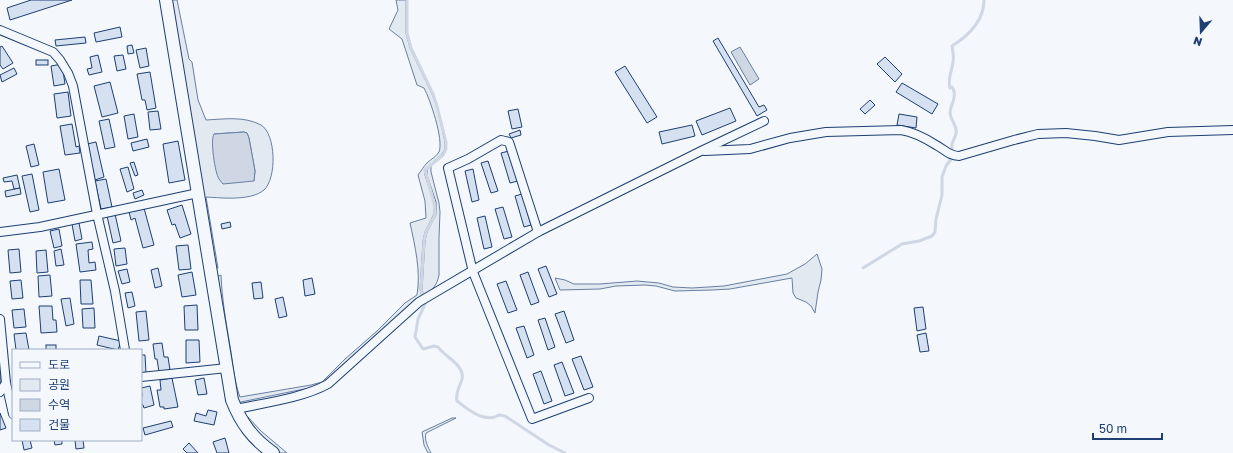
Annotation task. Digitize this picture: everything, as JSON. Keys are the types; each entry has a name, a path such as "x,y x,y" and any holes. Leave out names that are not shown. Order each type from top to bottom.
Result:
{"main road":[{"path":"166,0 232,400 240,418 251,434 268,452"}],"street":[{"path":"0,30 53,52 68,73 73,86 97,214 115,291 125,349"},
{"path":"236,409 320,389 328,384 420,302 473,272 538,232 764,121"},
{"path":"701,151 750,149 790,138 826,132 901,130 913,132 951,155 959,156 1038,134 1066,133 1119,140 1168,132 1233,130"},
{"path":"538,232 509,142 501,140 468,159 448,168 473,272 532,419 589,398"},
{"path":"0,232 40,227 198,193"},
{"path":"0,319 6,384 12,410"},
{"path":"142,376 227,368"},
{"path":"0,392 6,384"}],"green space":[{"path":"170,0 177,0 189,59 192,62 198,100 206,120 241,119 255,122 266,130 270,137 272,146 273,167 268,184 264,190 258,194 244,197 206,197 218,268 214,268","holes":["247,133 255,171 254,181 214,134"]},
{"path":"396,0 406,0 406,33 410,48 437,107 445,142 445,149 442,154 425,170 425,175 434,203 434,214 425,232 423,241 420,290 422,296 405,309 324,384 236,403 216,277 221,275 222,293 235,378 240,397 322,382 405,303 417,295 418,268 410,223 426,218 425,201 418,175 426,164 439,152 440,138 430,101 424,88 417,85 402,39 389,29 398,10"},
{"path":"431,166 440,212 439,275 434,287 424,295 422,290 425,241 427,232 436,215 436,202 427,175 427,170"},
{"path":"817,254 822,269 815,313 811,306 806,302 796,298 793,293 792,278 730,289 675,291 645,285 616,286 600,289 560,290 555,278 574,284 600,284 637,281 659,283 673,287 692,288 724,286 787,274 805,264"},
{"path":"248,417 261,431 287,453 281,453 272,448 252,426"},
{"path":"452,418 456,418 426,433 426,441 431,453 428,453 424,445 422,432"}],"water":[{"path":"740,47 759,79 750,85 731,52"},
{"path":"247,133 249,138 255,171 254,181 223,184 217,176 213,149 214,134"}],"building":[{"path":"31,0 72,0 10,20 7,8"},
{"path":"120,27 122,37 96,42 94,33"},
{"path":"85,37 86,43 56,46 55,40"},
{"path":"718,38 759,107 764,105 767,110 757,116 713,41"},
{"path":"132,45 134,53 128,54 127,46"},
{"path":"2,46 13,63 3,69 0,65 0,47"},
{"path":"146,48 149,66 140,68 136,50"},
{"path":"98,55 102,72 89,75 87,69 92,68 90,57"},
{"path":"123,55 126,69 117,71 114,56"},
{"path":"885,57 902,74 895,82 877,64"},
{"path":"36,60 48,60 48,65 36,65"},
{"path":"62,64 65,84 54,86 51,66"},
{"path":"625,66 657,117 647,123 615,72"},
{"path":"14,68 17,74 2,82 0,75"},
{"path":"150,72 156,108 147,110 145,100 142,100 137,74"},
{"path":"110,82 118,113 102,117 94,86"},
{"path":"902,83 938,104 932,114 896,92"},
{"path":"68,92 71,116 57,118 54,94"},
{"path":"870,100 875,105 865,114 860,109"},
{"path":"730,108 736,121 702,135 696,121"},
{"path":"518,109 522,127 512,129 508,111"},
{"path":"158,111 161,129 150,130 148,112"},
{"path":"134,114 138,137 128,139 124,116"},
{"path":"899,114 917,117 916,128 897,125"},
{"path":"109,119 115,147 105,149 99,121"},
{"path":"72,124 76,147 79,146 80,153 65,155 60,126"},
{"path":"692,125 695,136 662,144 659,132"},
{"path":"520,130 521,135 511,138 509,134"},
{"path":"147,139 149,147 133,151 131,143"},
{"path":"178,141 185,180 169,183 163,144"},
{"path":"96,142 104,177 95,180 87,144"},
{"path":"34,144 39,165 31,167 26,146"},
{"path":"509,151 518,181 510,183 501,153"},
{"path":"488,161 498,191 491,193 481,163"},
{"path":"134,162 138,175 135,176 130,163"},
{"path":"128,167 134,189 127,192 120,169"},
{"path":"59,169 65,200 48,203 43,172"},
{"path":"473,169 479,200 472,202 465,171"},
{"path":"32,174 39,210 30,212 22,176"},
{"path":"17,175 20,188 14,189 12,181 4,182 3,178"},
{"path":"106,179 112,207 101,209 95,181"},
{"path":"20,188 21,194 6,197 5,191"},
{"path":"142,190 144,195 135,199 133,193"},
{"path":"522,194 531,225 524,227 515,196"},
{"path":"182,205 191,234 180,238 175,224 172,225 167,210"},
{"path":"503,207 512,237 504,239 495,209"},
{"path":"144,208 154,245 143,248 135,218 131,220 129,212"},
{"path":"115,214 121,241 113,243 107,216"},
{"path":"485,216 492,247 484,249 477,218"},
{"path":"230,222 231,227 222,229 221,224"},
{"path":"79,223 82,239 75,241 72,224"},
{"path":"59,229 62,246 54,248 50,231"},
{"path":"92,242 93,249 88,250 89,263 95,262 96,270 80,272 76,244"},
{"path":"188,245 191,269 179,270 176,246"},
{"path":"125,248 127,264 116,266 114,249"},
{"path":"19,249 21,272 10,273 8,250"},
{"path":"61,249 64,265 56,266 54,251"},
{"path":"46,250 48,272 37,273 36,251"},
{"path":"546,266 557,294 549,297 538,269"},
{"path":"158,268 162,286 155,288 151,270"},
{"path":"127,269 130,282 122,284 118,271"},
{"path":"192,272 196,295 182,297 178,275"},
{"path":"528,272 539,302 531,305 520,275"},
{"path":"50,275 52,296 39,297 38,276"},
{"path":"312,278 315,294 305,296 303,280"},
{"path":"21,280 23,298 12,299 10,281"},
{"path":"80,280 91,280 93,304 81,304"},
{"path":"506,281 517,310 508,313 497,284"},
{"path":"261,282 263,298 254,299 252,283"},
{"path":"132,292 135,306 128,308 125,293"},
{"path":"283,297 287,316 279,318 275,299"},
{"path":"70,298 74,324 66,326 61,299"},
{"path":"197,305 198,330 185,330 184,306"},
{"path":"39,306 52,306 53,320 56,320 57,332 41,333"},
{"path":"923,307 926,329 917,331 914,308"},
{"path":"94,308 95,328 83,328 82,309"},
{"path":"24,309 26,327 14,328 12,310"},
{"path":"146,311 149,340 139,341 136,312"},
{"path":"564,311 574,340 566,343 555,314"},
{"path":"545,318 555,347 548,350 538,320"},
{"path":"524,326 534,355 527,358 516,328"},
{"path":"26,333 29,349 16,349 14,334"},
{"path":"926,333 929,351 920,352 917,335"},
{"path":"99,336 121,341 118,349 97,345"},
{"path":"186,340 199,340 200,362 186,363"},
{"path":"162,343 164,357 168,357 170,370 159,372 153,344"},
{"path":"46,345 56,345 56,349 46,349"},
{"path":"142,355 145,355 146,373 142,373"},
{"path":"581,356 593,387 584,390 572,359"},
{"path":"0,361 3,383 0,383"},
{"path":"562,362 574,393 565,396 554,365"},
{"path":"541,371 552,401 544,404 533,374"},
{"path":"172,378 178,407 164,409 164,407 160,407 157,390 161,390 160,380"},
{"path":"204,378 207,394 198,395 195,380"},
{"path":"150,386 154,405 144,408 142,405 142,388"},
{"path":"208,410 217,412 214,425 194,421 196,413 206,416"},
{"path":"0,413 6,428 0,430"},
{"path":"171,421 173,427 145,435 143,428"},
{"path":"225,438 229,453 217,453 213,442"},
{"path":"22,441 30,441 32,448 24,450"},
{"path":"54,441 62,441 62,444 55,445"},
{"path":"75,441 83,441 84,448 76,449"},
{"path":"189,443 198,453 187,453 183,449"}],"waterway":[{"path":"407,0 407,33 411,48 433,94 446,142 446,149 443,155 425,170 434,203 435,215 426,232 424,241 421,290 423,295"},
{"path":"953,153 952,145 956,131 950,112 954,90 952,87 950,88 949,85 953,60 952,46 964,38 974,27 981,15 984,0"},
{"path":"863,268 902,244 919,241 932,236 935,232 936,219 942,195 942,177 946,166 952,158"},
{"path":"426,302 418,319 415,337 423,349 434,346 438,347 458,365 462,374 462,379 457,392 457,401 482,417 488,418 499,415 505,416 549,445 565,453"}]}
